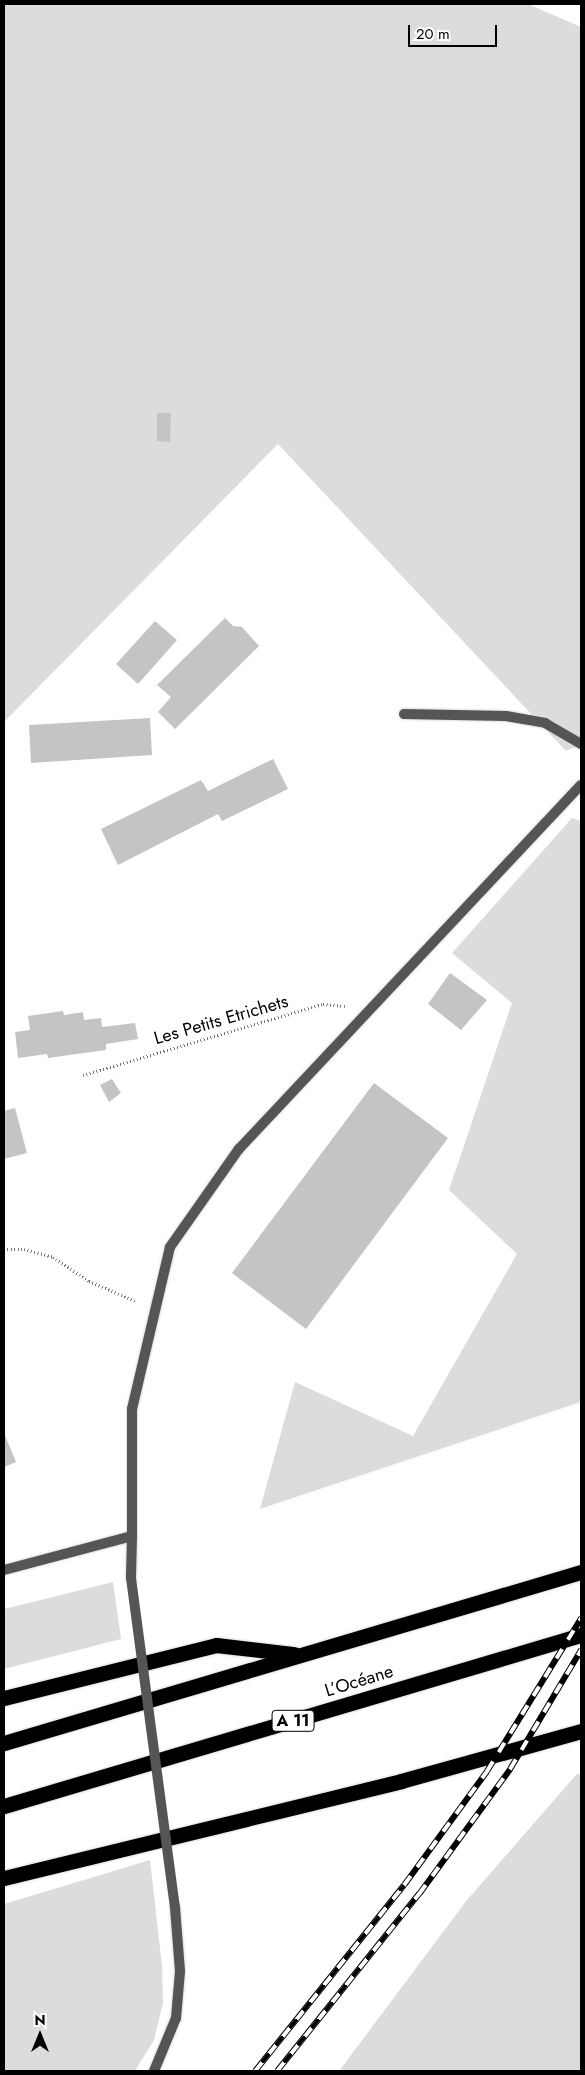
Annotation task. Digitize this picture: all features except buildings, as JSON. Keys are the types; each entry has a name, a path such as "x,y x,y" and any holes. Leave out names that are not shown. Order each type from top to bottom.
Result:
{"highway":[{"path":"4,1743 581,1572"},
{"name":"L’Océane","path":"4,1806 581,1635"},
{"path":"4,1698 216,1645 301,1655"},
{"path":"4,1878 401,1781 581,1730"}],"street":[{"path":"404,714 506,716 545,723 581,744"},
{"path":"154,2071 176,2018 180,1970 175,1907 131,1578 132,1409 170,1247 239,1149 581,785"},
{"path":"4,1570 132,1536"}],"path":[{"name":"Les Petits Etrichets","path":"83,1075 324,1004 343,1004 351,1012 354,1026"},
{"path":"4,1249 24,1249 53,1257 117,1295 156,1306"}],"shaded area":[{"path":"4,4 528,4 581,27 581,745 566,751 278,444 4,722"},
{"path":"572,818 581,821 581,1402 260,1509 295,1382 413,1436 517,1254 449,1190 512,1003 452,953"},
{"path":"113,1582 121,1639 4,1669 4,1609"},
{"path":"581,1773 581,2071 339,2071 467,1900 576,1775"},
{"path":"150,1860 162,1966 163,2003 154,2040 135,2071 4,2071 4,1904"}],"railway":[{"path":"255,2071 404,1885 487,1771 581,1618"},
{"path":"277,2071 419,1894 510,1769 581,1650"}]}
